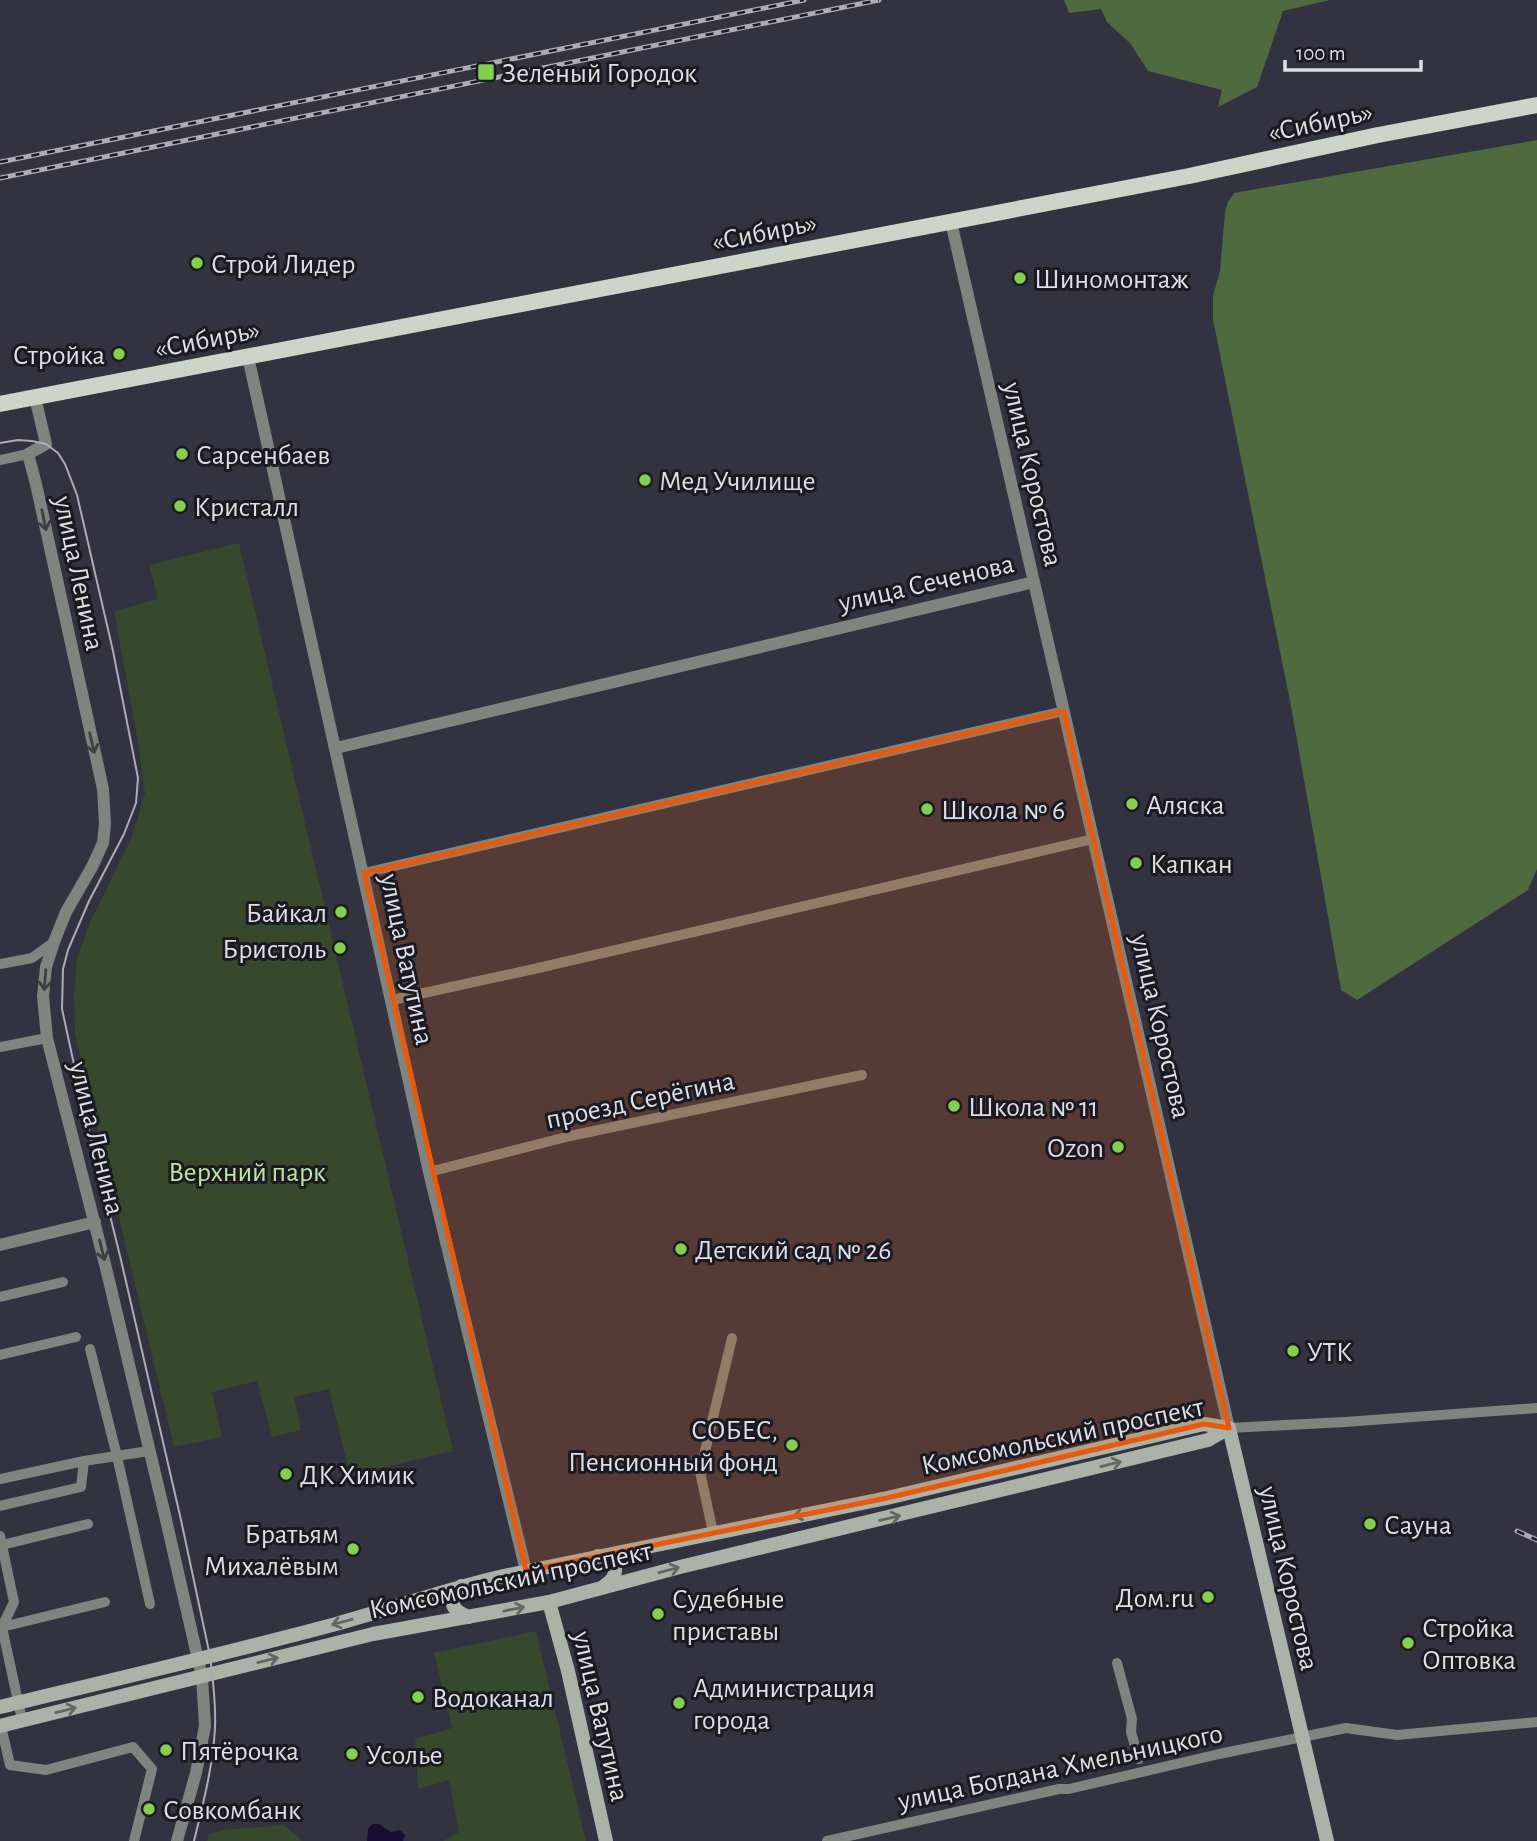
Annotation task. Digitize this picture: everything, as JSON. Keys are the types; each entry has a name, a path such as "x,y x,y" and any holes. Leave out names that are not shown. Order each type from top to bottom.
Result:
{"main road":[{"name":"«Сибирь»","path":"0,404 1189,176 1378,135 1537,105"},
{"name":"Комсомольский проспект","path":"0,1707 366,1616 461,1586 526,1571 887,1498 1203,1424 1229,1428"},
{"name":"Комсомольский проспект","path":"1,1726 373,1634 550,1602 680,1567 1208,1440 1229,1428"},
{"name":"улица Коростова","path":"1229,1428 1327,1841"},
{"path":"597,1556 605,1557 615,1565 616,1573 612,1581 603,1587"},
{"path":"461,1586 455,1593 454,1608 469,1617"},
{"name":"улица Ватутина","path":"550,1602 606,1841"}],"street":[{"name":"улица Коростова","path":"951,222 1229,1428"},
{"name":"улица Ватутина","path":"248,357 429,1172 526,1571"},
{"path":"0,460 28,454 46,444 35,397"},
{"name":"улица Ленина","path":"28,454 103,789 105,824 103,843 66,912 46,967 43,996 47,1038 95,1222 202,1677 205,1726 197,1773 177,1841"},
{"name":"улица Сеченова","path":"336,748 1034,582"},
{"path":"364,873 1064,711"},
{"path":"392,1000 1093,839"},
{"path":"0,964 32,958 54,942"},
{"path":"0,1047 47,1038"},
{"name":"проезд Серёгина","path":"429,1172 570,1136 862,1075"},
{"path":"0,1245 95,1222"},
{"path":"0,1297 63,1282"},
{"path":"0,1355 76,1337"},
{"path":"713,1532 700,1472 732,1338"},
{"path":"90,1349 150,1604"},
{"path":"1229,1428 1537,1408"},
{"path":"0,1479 84,1461 149,1451"},
{"path":"0,1506 81,1487 84,1461"},
{"path":"22,1720 1,1627 14,1602 1,1540 88,1524"},
{"path":"1,1627 105,1602"},
{"path":"1117,1663 1132,1719 1131,1732 1139,1759"},
{"name":"улица Богдана Хмельницкого","path":"827,1841 1346,1728 1397,1735 1537,1722"},
{"path":"1,1726 10,1765 46,1770 133,1747 152,1769 134,1841"}],"highlighted area":[{"path":"1064,711 1229,1428 1204,1424 887,1498 526,1571 364,873"}],"green space":[{"path":"1064,0 1330,0 1283,11 1257,87 1218,107 1222,90 1148,71 1130,43 1107,22 1101,9 1069,13"},
{"path":"1537,140 1537,869 1528,890 1357,1000 1341,990 1291,706 1213,320 1213,296 1220,271 1225,212 1234,193"},
{"name":"Верхний парк","path":"239,543 453,1451 350,1475 329,1389 294,1397 301,1430 272,1437 257,1381 212,1392 222,1437 174,1447 75,1034 77,958 91,920 132,837 145,794 114,611 158,599 149,565"},
{"path":"536,1631 586,1841 443,1841 459,1832 449,1780 418,1789 415,1739 452,1728 434,1653"},
{"path":"284,1825 302,1841 207,1841 209,1834 223,1830"}],"shaded area":[{"path":"372,1824 379,1824 391,1832 400,1830 405,1835 403,1841 367,1841 368,1829"}],"tram line":[{"path":"0,443 18,440 46,444 58,453 65,464 77,495 113,651 138,778 136,803 124,834 89,901 68,950 63,969 62,1009 210,1656 215,1710 214,1742 194,1841"}],"railway":[{"path":"0,162 804,0"},
{"path":"0,178 879,0"},
{"path":"1517,1531 1537,1540"}],"place":[{"name":"Зеленый Городок","path":"486,72"},
{"name":"Строй Лидер","path":"197,263"},
{"name":"Шиномонтаж","path":"1020,278"},
{"name":"Стройка","path":"119,354"},
{"name":"Сарсенбаев","path":"182,454"},
{"name":"Мед Училище","path":"645,480"},
{"name":"Кристалл","path":"180,506"},
{"name":"Аляска","path":"1132,804"},
{"name":"Школа № 6","path":"927,809"},
{"name":"Капкан","path":"1136,863"},
{"name":"Байкал","path":"341,912"},
{"name":"Бристоль","path":"340,948"},
{"name":"Школа № 11","path":"954,1106"},
{"name":"Ozon","path":"1118,1147"},
{"name":"Детский сад № 26","path":"681,1249"},
{"name":"УТК","path":"1293,1351"},
{"name":"СОБЕС, Пенсионный фонд","path":"792,1445"},
{"name":"ДК Химик","path":"286,1474"},
{"name":"Сауна","path":"1370,1524"},
{"name":"Братьям Михалёвым","path":"353,1549"},
{"name":"Дом.ru","path":"1208,1597"},
{"name":"Судебные приставы","path":"658,1614"},
{"name":"Стройка Оптовка","path":"1408,1643"},
{"name":"Водоканал","path":"418,1697"},
{"name":"Администрация города","path":"679,1703"},
{"name":"Пятёрочка","path":"166,1750"},
{"name":"Усолье","path":"352,1754"},
{"name":"Совкомбанк","path":"149,1809"}]}
